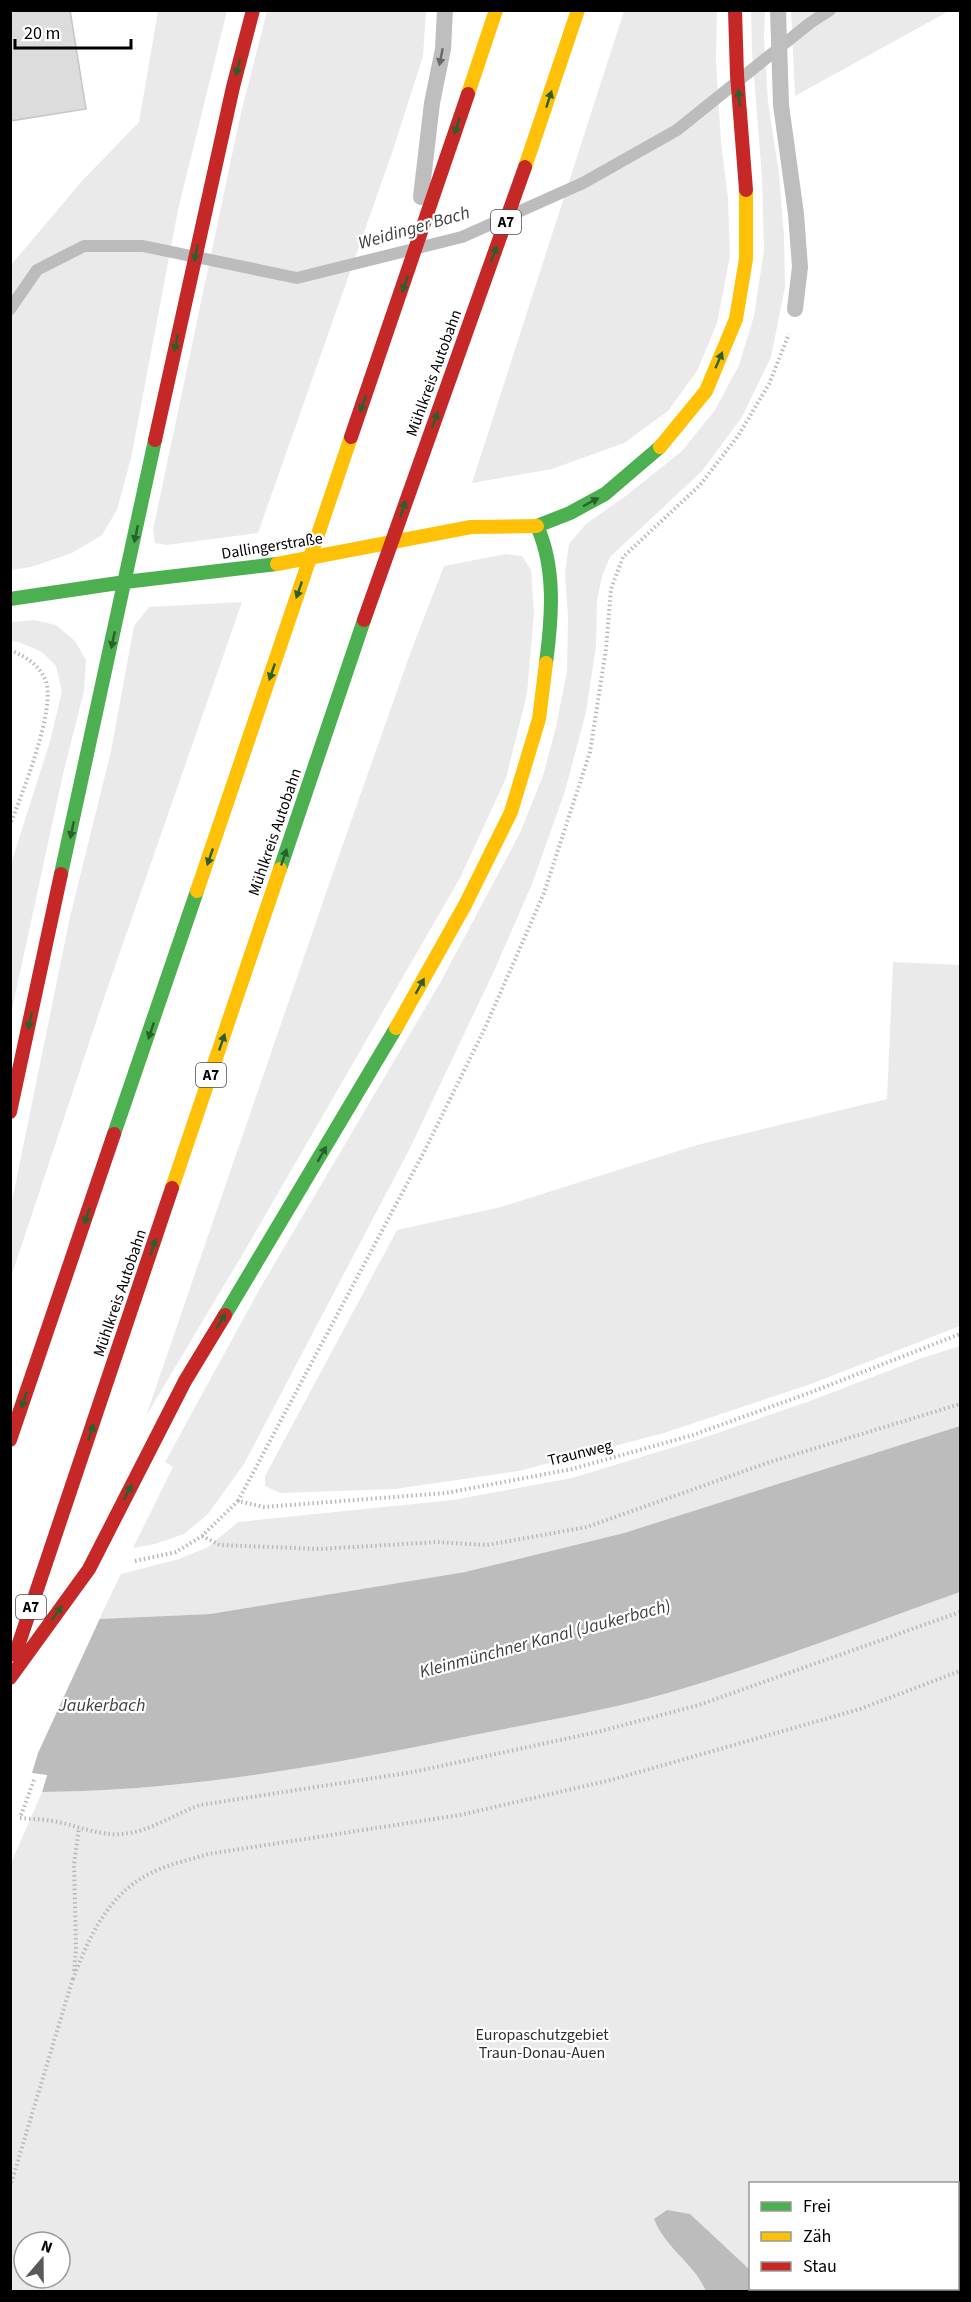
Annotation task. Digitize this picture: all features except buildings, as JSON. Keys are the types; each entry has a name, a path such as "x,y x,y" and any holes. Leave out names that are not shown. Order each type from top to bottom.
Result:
{"main road":[{"path":"10,1112 188,286 233,87 253,10"},
{"path":"10,1440 331,495 383,349 496,10"},
{"name":"Mühlkreis Autobahn","path":"10,1667 369,604 537,134 578,10"},
{"path":"10,1678 89,1569 185,1381 409,1007 465,905 511,812 539,719 549,639 550,574 544,544 537,526 570,513 605,494 661,446 706,391 736,319 746,259 747,202 737,75 735,10"},
{"name":"Dallingerstraße","path":"10,599 125,582 261,567 471,527 537,526"}],"lane":[{"path":"423,229 421,187 432,103 443,49 445,10"},
{"path":"778,10 781,105 796,214 800,267 795,309"}],"path":[{"path":"795,309 789,337 769,384 738,436 700,485 623,557 611,589 606,649 590,752 544,893 485,1028 425,1150 238,1501 202,1536 220,1545 309,1549 437,1542 487,1545 587,1527 770,1462 960,1404"},
{"path":"10,650 31,660 46,681 47,712 10,825"},
{"name":"Traunweg","path":"238,1501 264,1507 446,1493 572,1469 693,1435 960,1334"},
{"path":"34,1780 20,1818 54,1821 79,1828 121,1834 164,1822 182,1811 200,1805 413,1772 597,1732 699,1705 960,1612"},
{"path":"10,2187 73,1979 84,1950 99,1920 117,1897 151,1873 208,1854 460,1815 611,1780 860,1709 960,1671"},
{"path":"73,1979 76,1949 74,1864 79,1828"}],"green space":[{"path":"791,10 949,11 795,96"},
{"path":"158,11 227,11 178,210 131,458 117,510 102,535 72,553 31,567 11,570 11,265 82,181 139,122"},
{"path":"267,11 426,11 423,56 393,150 258,533 167,545 155,543 153,530 240,117"},
{"path":"624,11 717,11 716,61 721,142 728,198 730,256 717,323 697,371 668,411 624,443 552,469 472,483"},
{"path":"751,11 765,11 764,38 768,102 779,173 784,236 785,287 771,357 742,417 702,471 610,557 602,576 597,600 596,646 586,712 565,791 532,884 494,971 410,1148 244,1464 208,1514 184,1534 155,1544 133,1548 173,1467 165,1462 259,1290 440,983 519,835 543,776 567,671 568,617 565,573 569,544 586,524 682,451 715,410 739,365 754,316 764,250 762,177"},
{"path":"506,554 522,556 531,570 534,613 527,694 506,778 460,878 247,1247 146,1416 336,864 410,654 444,566"},
{"path":"242,602 104,998 11,1277 11,1206 70,917 111,751 134,626 149,607"},
{"path":"34,620 56,625 75,641 86,660 84,691 63,774 11,1014 11,864 51,738 62,691 56,666 42,652 11,641 11,622"},
{"path":"893,962 960,965 960,1326 811,1384 664,1433 519,1471 395,1489 280,1493 265,1486 265,1476 397,1230 501,1207 697,1145 887,1099"},
{"path":"960,1346 960,1426 624,1533 465,1572 210,1614 99,1619 121,1574 179,1559 208,1547 238,1522 453,1500 572,1478 697,1440"},
{"name":"Europaschutzgebiet Traun-Donau-Auen","path":"960,1592 960,2291 11,2292 11,1863 42,1792 152,1787 207,1781 371,1756 646,1699 726,1675"}],"water":[{"name":"Jaukerbach","path":"960,1426 960,1592 686,1688 604,1709 425,1745 262,1774 152,1787 42,1792 47,1775 11,1776 99,1619 210,1614 465,1572 624,1533"},
{"path":"667,2210 690,2214 749,2269 749,2290 776,2291 706,2291 694,2272 665,2239 654,2219"}],"pier":[{"path":"101,1616 38,1753 32,1773 47,1775 41,1795 39,1792 43,1778 10,1779 10,1617"}],"waterway":[{"name":"Weidinger Bach","path":"10,309 37,270 84,246 143,246 297,278 462,237 583,183 677,130 810,23 830,10"}],"traffic: fast":[{"path":"61,874 155,440"},
{"path":"546,663 551,611 550,576 537,526 570,513 605,494 660,447"},
{"path":"10,599 125,582 277,564"},
{"path":"280,869 364,620"},
{"path":"114,1134 197,891"},
{"path":"225,1315 396,1028"}],"traffic: slow":[{"path":"468,94 496,10"},
{"path":"525,167 578,10"},
{"path":"660,447 706,391 736,319 746,259 746,190"},
{"path":"197,891 351,437"},
{"path":"277,564 471,527 537,526"},
{"path":"396,1028 465,905 511,812 539,719 546,663"},
{"path":"172,1188 280,869"}],"traffic: jam":[{"path":"155,440 233,87 253,10"},
{"path":"735,10 737,75 746,190"},
{"path":"351,437 468,94"},
{"path":"364,620 525,167"},
{"path":"10,1112 61,874"},
{"path":"10,1440 114,1134"},
{"path":"15,1655 172,1188"},
{"path":"10,1678 89,1569 185,1381 225,1315"}],"water label":[{"name":"Kleinmünchner Kanal (Jaukerbach)","path":"545,1639"}]}
